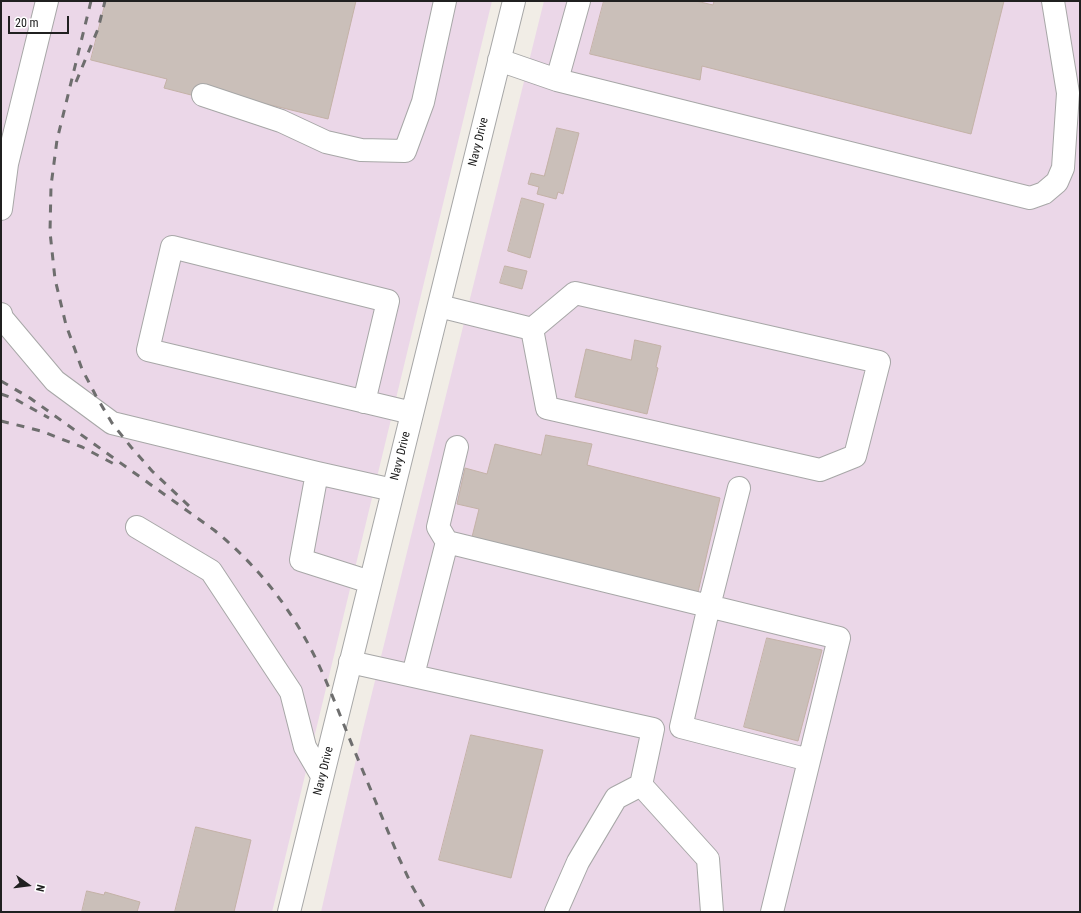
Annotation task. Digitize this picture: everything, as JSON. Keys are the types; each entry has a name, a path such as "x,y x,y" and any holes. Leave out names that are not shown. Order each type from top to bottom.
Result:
{"street":[{"path":"1,209 7,164 47,1"},
{"path":"203,95 281,121 326,142 361,150 405,151 423,102 445,1"},
{"name":"Navy Drive","path":"289,912 514,1"},
{"path":"557,80 579,1"},
{"path":"499,60 557,80 1030,198 1044,193 1057,182 1063,168 1068,93 1053,1"},
{"path":"364,402 388,301 172,247 148,350 364,402 412,413"},
{"path":"575,293 879,362 855,456 820,470 547,408 532,329 575,293"},
{"path":"438,306 532,329"},
{"path":"1,314 2,318 56,381 112,423 393,490"},
{"path":"413,675 446,542 438,526 457,447"},
{"path":"317,473 301,560 370,582"},
{"path":"739,488 680,728 809,760"},
{"path":"137,527 211,571 291,692 305,747 322,776"},
{"path":"446,542 839,638 772,912"},
{"path":"350,662 653,729 641,785"},
{"path":"556,912 578,862 616,798 641,785"},
{"path":"641,785 708,859 712,912"}],"shaded area":[{"path":"1,1 492,1 272,912 1,912"},
{"path":"544,1 1080,1 1080,912 321,912 363,729"}],"building":[{"path":"106,1 356,1 328,119 197,87 195,96 164,88 167,79 91,60"},
{"path":"604,1 696,1 713,5 714,1 1004,1 971,134 702,66 700,80 590,54"},
{"path":"557,128 579,133 563,194 558,192 556,199 537,194 539,187 528,184 531,173 544,176"},
{"path":"522,198 544,204 530,258 508,251"},
{"path":"505,266 527,271 522,289 500,283"},
{"path":"635,340 661,346 656,367 658,368 647,414 575,397 586,349 631,360"},
{"path":"546,435 592,444 587,465 720,498 698,592 472,537 479,509 457,504 465,468 487,474 495,444 541,455"},
{"path":"767,638 822,650 798,741 744,727"},
{"path":"471,735 543,750 511,878 439,860"},
{"path":"196,827 251,840 234,912 175,912"},
{"path":"87,891 104,895 105,892 140,902 137,912 82,912"}],"railway":[{"path":"91,1 57,140 51,186 50,232 55,279 66,325 82,369 96,396 112,423 131,447 152,471 189,506"},
{"path":"76,82 98,29 105,1"},
{"path":"1,381 30,398 214,530 245,558 272,589 296,622 316,659 399,858 412,886 427,912"},
{"path":"1,394 15,399 49,418"},
{"path":"1,421 41,431 82,447 116,465"}]}
